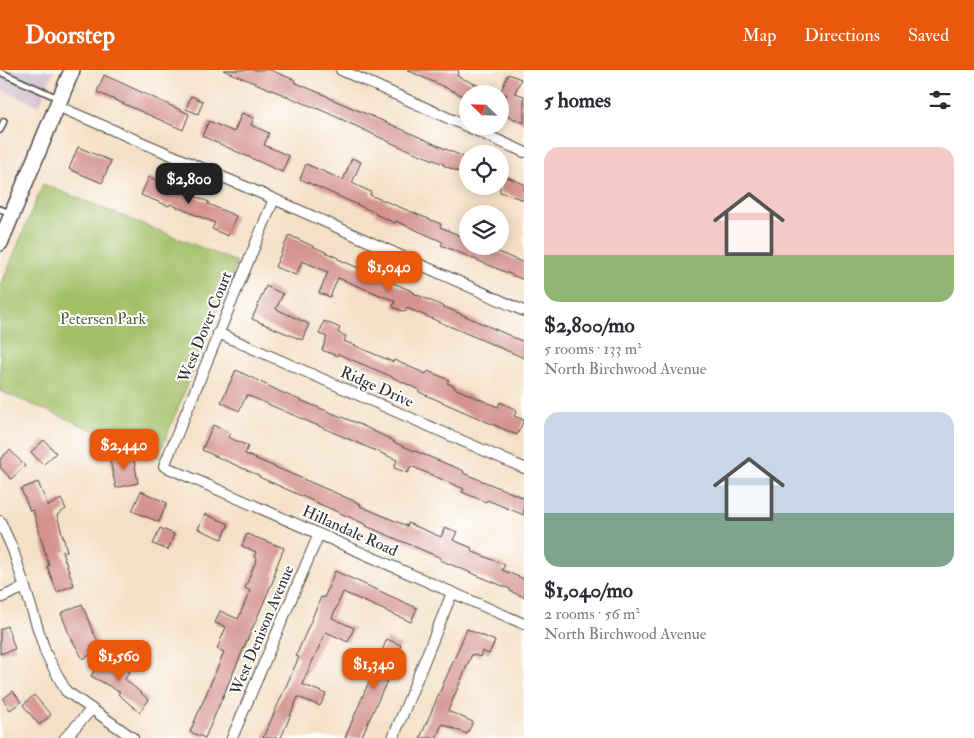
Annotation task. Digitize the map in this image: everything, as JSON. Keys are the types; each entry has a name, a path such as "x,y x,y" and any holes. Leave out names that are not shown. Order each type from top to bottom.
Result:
{"street":[{"path":"0,242 6,211 59,103 72,70"},
{"path":"341,70 524,152"},
{"path":"59,103 524,311"},
{"name":"West Dover Court","path":"164,466 274,199"},
{"name":"Ridge Drive","path":"218,333 524,468"},
{"name":"Hillandale Road","path":"164,466 524,624"},
{"path":"0,521 13,550 46,654 66,691 133,738"},
{"name":"West Denison Avenue","path":"232,738 319,534"},
{"path":"0,598 25,587"},
{"path":"393,738 452,593"},
{"path":"66,738 91,710"}],"lane":[{"path":"0,72 59,103"},
{"path":"0,130 4,121"}],"shaded area":[{"path":"0,70 54,70 39,106 0,89"}],"green space":[{"name":"Petersen Park","path":"43,184 237,262 158,457 0,391 0,288"}],"building":[{"path":"223,70 270,70 295,80 294,82 329,98 459,155 459,172 396,145 328,113"},
{"path":"407,70 459,70 457,76 477,85 459,85 459,94"},
{"path":"508,74 521,79 515,93 524,96 524,123 509,117 509,85 504,85"},
{"path":"104,75 189,114 183,130 97,92"},
{"path":"191,96 203,101 198,114 186,109"},
{"path":"242,113 254,118 251,125 269,133 264,145 289,156 282,172 202,136 209,121 234,132"},
{"path":"78,147 111,161 102,183 69,169"},
{"path":"352,158 361,162 352,183 371,192 370,195 441,224 440,227 459,235 459,253 441,245 443,242 396,221 395,223 300,179 306,164 343,180"},
{"path":"149,177 209,202 208,204 236,216 228,236 212,229 215,223 170,204 169,206 141,195"},
{"path":"509,178 524,184 524,200 509,195"},
{"path":"289,235 338,259 524,342 524,358 407,308 405,312 393,307 395,301 338,278 330,297 319,293 328,272 302,261 296,275 275,267"},
{"path":"465,255 505,255 524,263 524,280"},
{"path":"266,286 283,294 276,309 309,324 302,340 252,319"},
{"path":"324,321 340,328 338,333 346,336 344,341 393,362 394,360 426,374 428,371 449,380 447,383 454,386 454,388 498,407 500,402 517,410 514,416 524,420 517,435 419,392 419,390 388,375 338,354 337,356 322,350 327,337 319,334"},
{"path":"236,370 285,394 359,424 393,442 524,498 524,515 462,492 464,489 411,466 408,473 394,468 397,460 247,395 239,411 221,402"},
{"path":"213,425 230,433 228,437 248,446 245,454 361,504 360,506 407,526 408,523 441,537 445,527 457,532 453,540 472,548 471,551 505,565 502,570 524,579 524,597 202,450"},
{"path":"44,440 56,453 43,465 31,452"},
{"path":"10,450 25,466 11,479 0,467 0,459"},
{"path":"133,455 138,483 116,488 110,460"},
{"path":"38,482 48,506 61,499 66,509 57,515 67,551 62,552 74,585 57,592 47,566 49,566 33,510 30,511 21,489"},
{"path":"141,491 167,503 159,522 132,511"},
{"path":"205,514 229,524 222,539 198,529"},
{"path":"160,528 174,534 168,550 153,544"},
{"path":"247,534 284,548 273,575 275,576 205,738 190,732 224,652 217,649 226,627 215,623 220,611 238,619 250,591 245,588 257,558 254,557 256,552 242,546"},
{"path":"335,571 417,608 411,622 343,592 332,618 354,628 348,642 326,632 302,684 326,694 320,706 298,697 281,738 263,738 299,657 296,656 321,597 324,598"},
{"path":"82,604 93,632 102,648 83,659 69,634 61,613"},
{"path":"7,626 15,649 0,654 0,629"},
{"path":"467,629 495,641 489,654 482,651 480,657 472,654 448,711 473,722 467,734 442,724 436,738 420,738"},
{"path":"387,639 401,645 392,670 361,738 345,738"},
{"path":"103,656 130,671 125,679 149,700 139,712 118,694 120,692 91,676"},
{"path":"13,691 21,702 10,710 3,699"},
{"path":"34,695 51,715 39,725 23,705"}]}
